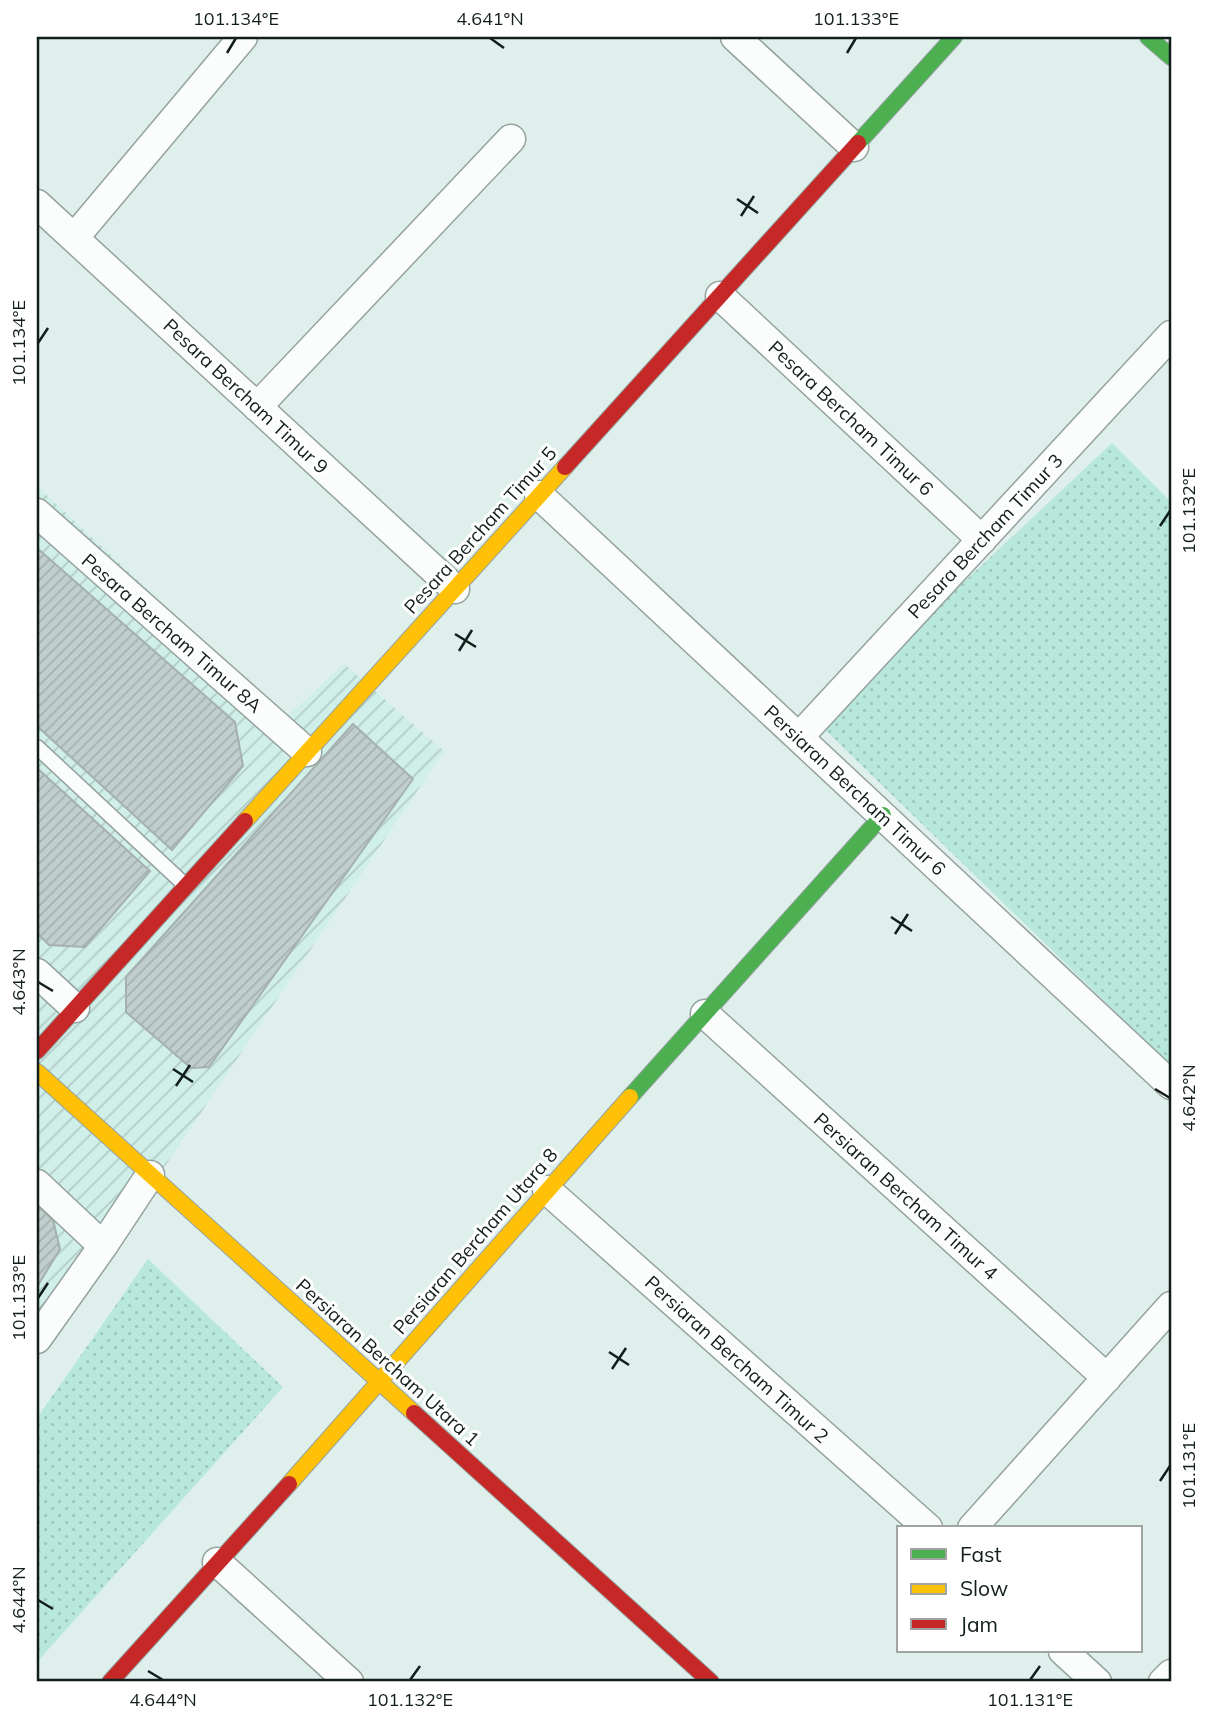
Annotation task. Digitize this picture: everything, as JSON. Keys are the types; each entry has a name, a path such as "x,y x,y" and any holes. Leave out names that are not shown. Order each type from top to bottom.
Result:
{"street":[{"path":"74,238 243,37"},
{"path":"735,37 854,147"},
{"name":"Pesara Bercham Timur 5","path":"37,1051 954,37"},
{"path":"1149,37 1171,57"},
{"path":"257,407 511,139"},
{"name":"Pesara Bercham Timur 9","path":"37,204 455,589"},
{"name":"Pesara Bercham Timur 6","path":"720,296 982,540"},
{"name":"Pesara Bercham Timur 3","path":"799,737 1171,335"},
{"name":"Persiaran Bercham Timur 6","path":"540,495 1171,1085"},
{"name":"Pesara Bercham Timur 8A","path":"37,513 307,752"},
{"name":"Persiaran Bercham Utara 8","path":"110,1682 705,1014 760,948 883,815"},
{"path":"37,973 75,1009"},
{"name":"Persiaran Bercham Timur 4","path":"705,1014 1107,1378"},
{"name":"Persiaran Bercham Utara 1","path":"37,1072 711,1682"},
{"path":"37,1339 150,1175"},
{"path":"37,1184 103,1246"},
{"name":"Persiaran Bercham Timur 2","path":"547,1191 926,1526"},
{"path":"974,1526 1171,1306"},
{"path":"217,1562 349,1682"},
{"path":"1064,1652 1097,1682"},
{"path":"1163,1682 1171,1674"}],"lane":[{"path":"37,747 186,886"}],"shaded area":[{"path":"1112,443 1171,502 1171,1066 816,721"},
{"path":"37,486 285,718 344,664 444,751 37,1357"},
{"path":"148,1259 283,1387 37,1662 37,1418"}],"building":[{"path":"37,548 235,722 243,766 172,850 37,726"},
{"path":"353,724 413,779 209,1067 191,1068 126,1012 126,977"},
{"path":"37,768 150,871 85,947 49,945 37,933"},
{"path":"37,1205 53,1220 60,1249 37,1287"}],"traffic: fast":[{"path":"858,143 954,37"},
{"path":"1148,37 1171,57"},
{"path":"630,1097 883,815"}],"traffic: slow":[{"path":"245,821 565,467"},
{"path":"37,1072 414,1413"},
{"path":"289,1484 630,1097"}],"traffic: jam":[{"path":"565,467 858,143"},
{"path":"37,1051 245,821"},
{"path":"414,1413 711,1682"},
{"path":"110,1682 289,1484"}]}
